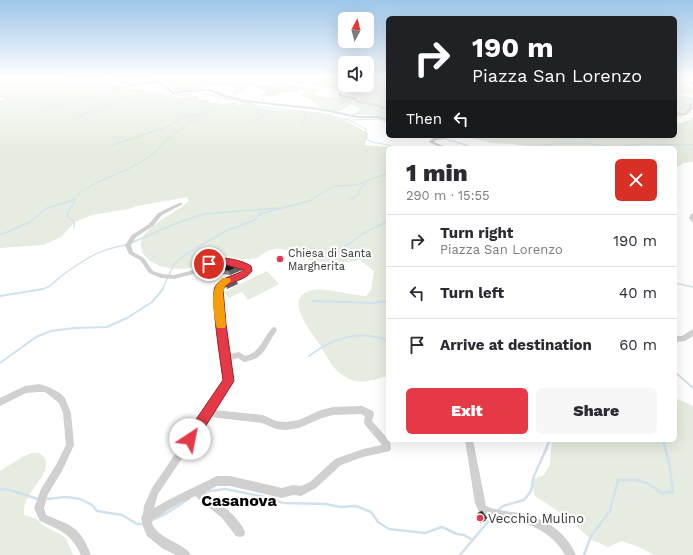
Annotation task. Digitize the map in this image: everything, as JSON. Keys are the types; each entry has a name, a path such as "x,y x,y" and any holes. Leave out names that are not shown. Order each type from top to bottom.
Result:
{"street":[{"path":"263,103 319,109 358,117 379,117 386,120"},
{"path":"365,103 373,104 386,109"},
{"path":"677,115 689,112 691,109 690,105 693,104"},
{"path":"440,138 432,140 432,143 440,146"},
{"path":"181,204 160,214 151,225 134,236 128,245 131,253 142,259 151,272 161,276 174,277 192,273 216,260 248,268 248,271 240,276 221,284 218,293 228,383 155,491 148,506 146,518 148,528 157,538 186,555"},
{"path":"693,215 693,220"},
{"path":"226,358 239,355 244,359 248,359 262,351 274,330"},
{"path":"677,339 684,339 693,332"},
{"path":"0,402 25,390 39,388 52,392 62,401 67,414 70,444 59,468 41,499 39,508 43,518 72,531 81,542 86,555"},
{"path":"146,518 213,482 222,481 239,483 282,493 293,490 301,491 313,485 338,462 363,453 387,448 387,444 368,422 370,414 365,410 333,411 320,414 299,424 286,426 276,425 263,420 208,413"},
{"path":"469,442 482,509 490,513 532,520 548,528 568,548 571,555"},
{"path":"196,491 217,507 236,525 240,532"}],"shaded area":[{"path":"0,103 235,103 237,105 248,104 269,110 318,113 344,120 368,134 365,145 386,147 386,376 366,381 354,381 336,370 302,317 299,309 299,302 302,295 309,291 329,290 352,295 366,296 371,290 374,271 360,260 340,262 317,261 301,257 287,250 275,249 267,251 259,257 251,259 217,256 206,259 190,268 175,269 160,266 147,258 143,253 141,246 143,237 155,224 178,210 189,201 187,197 92,215 75,222 61,237 43,245 0,248"},
{"path":"316,103 386,103 386,108 377,106 386,110 386,119 378,116 351,114 357,112 360,108 351,104 337,112 321,108"},
{"path":"677,103 693,103 689,110 681,114 677,114"},
{"path":"690,118 693,118 693,162 683,163 677,168 677,146 527,146 492,143 471,138 677,138 677,123 691,120"},
{"path":"267,271 279,284 248,300 242,292 229,298 224,292"},
{"path":"677,399 693,406 693,555 654,555 639,547 622,541 608,547 592,540 564,515 535,496 531,480 544,475 550,464 552,442 677,442"},
{"path":"32,453 40,453 45,459 46,464 42,476 27,500 24,507 24,515 37,519 44,526 63,536 67,540 73,555 0,555 0,471 24,456"}],"building":[{"path":"224,263 241,266 229,271 220,270"},
{"path":"234,276 236,280 226,285 224,283"},
{"path":"482,511 487,518 482,521 478,513"}],"waterway":[{"path":"43,108 64,103"},
{"path":"76,118 86,113 104,109 113,103"},
{"path":"70,201 92,185 147,159 170,137 215,103"},
{"path":"246,103 269,108 306,112"},
{"path":"330,115 337,106 344,103"},
{"path":"347,119 376,103"},
{"path":"250,123 264,115 269,109"},
{"path":"301,126 306,112"},
{"path":"306,112 349,120 366,129 367,139 369,141 392,146"},
{"path":"113,145 172,125 180,118 200,114"},
{"path":"351,120 379,119 386,123"},
{"path":"443,138 469,146"},
{"path":"540,146 583,143 606,146"},
{"path":"624,146 643,144 693,145"},
{"path":"310,201 334,186 358,185 373,178 386,175"},
{"path":"350,200 360,194 359,191 364,184"},
{"path":"74,228 74,222 67,215 75,200"},
{"path":"0,235 30,222 47,208 70,201"},
{"path":"162,290 174,264 186,254 228,230 255,220 260,214 310,201"},
{"path":"131,243 177,223 203,214 278,208"},
{"path":"332,256 362,234 386,222"},
{"path":"43,289 93,255 108,249 126,245"},
{"path":"677,283 693,287"},
{"path":"0,296 43,289"},
{"path":"38,290 43,289"},
{"path":"0,363 36,337 51,331 74,328 107,327 127,318 152,302 163,289"},
{"path":"313,301 373,303 386,301"},
{"path":"309,356 327,345 347,338 367,336 386,340"},
{"path":"677,374 693,388"},
{"path":"497,511 503,506 524,500 531,491 534,476 549,442"},
{"path":"584,555 591,536 610,511 618,480 636,480 647,483 662,493 673,492 669,462 664,442"},
{"path":"0,489 10,490 38,499"},
{"path":"204,492 225,489 265,497 283,503 326,504 340,507 356,506 371,512 378,522 389,529 425,533 442,527 457,534 464,535 472,540"},
{"path":"46,499 67,497 80,499 92,505 97,511 122,515 137,524 141,524"},
{"path":"150,521 167,513 190,498"},
{"path":"460,555 492,517"}],"slow traffic":[{"path":"221,325 218,293 221,284 226,281"}],"place":[{"name":"Chiesa di Santa Margherita","path":"280,259"},
{"name":"Vecchio Mulino","path":"480,518"}],"district":[{"name":"Casanova","path":"239,500"}],"route":[{"path":"190,439 217,398 226,388 229,381 221,324 218,293 219,288 225,281 240,276 248,271 248,268 244,266 220,260 209,264"}]}
